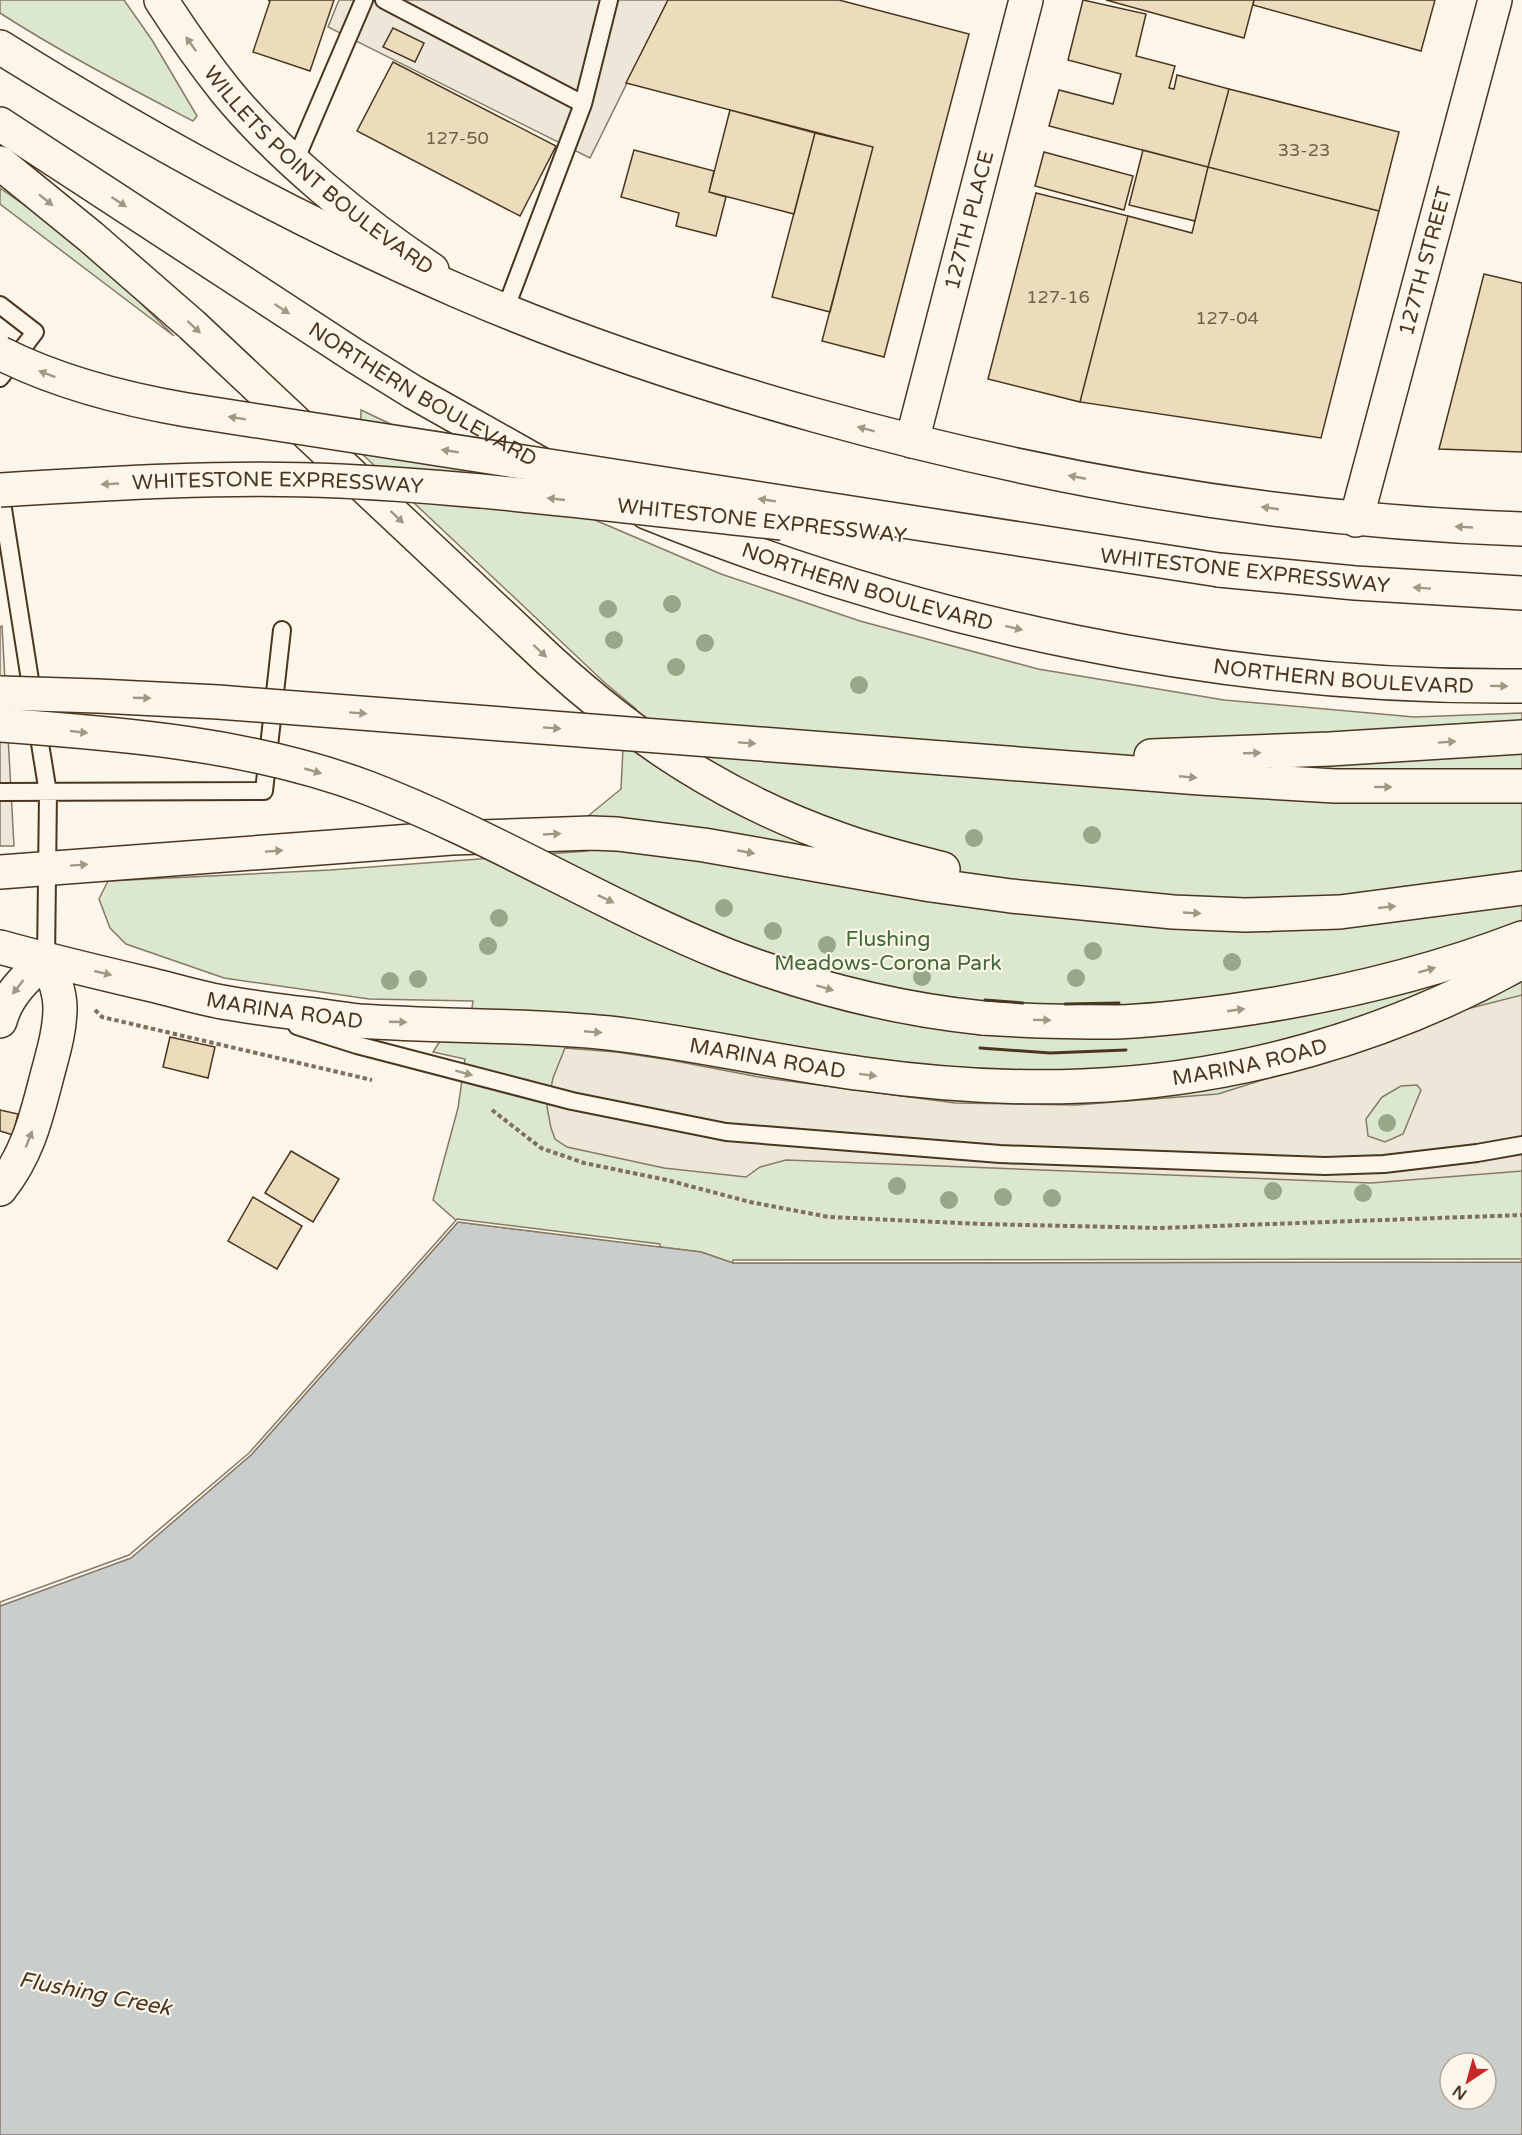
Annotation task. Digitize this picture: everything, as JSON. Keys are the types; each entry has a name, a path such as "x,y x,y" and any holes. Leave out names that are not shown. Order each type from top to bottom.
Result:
{"main road":[{"name":"WILLETS POINT BOULEVARD","path":"161,0 227,92 295,161 356,214 411,256 471,293 505,310"},
{"name":"127TH PLACE","path":"912,441 1026,0"},
{"name":"127TH STREET","path":"1356,520 1495,0"},
{"path":"0,47 163,144 280,207 402,266 505,310 608,350 694,379 912,441 1025,467 1125,486 1356,520 1522,529"},
{"name":"NORTHERN BOULEVARD","path":"0,124 413,392 521,454 571,479 622,503 728,545 904,600 1035,633 1102,647 1300,678 1369,683 1522,686"},
{"path":"0,164 91,237 170,305 562,672 602,707 656,747 734,794 777,815 842,840 965,874 1134,909"},
{"path":"0,353 74,383 179,409 1220,570"},
{"name":"WHITESTONE EXPRESSWAY","path":"0,490 205,481 294,480 402,484 1220,570 1355,583 1522,593"},
{"path":"0,693 207,702 1200,778 1335,786 1522,786"},
{"path":"0,725 205,747 265,758 343,779 406,803 461,828 644,918 726,955 779,974 863,998 911,1008 983,1018 1117,1022 1169,1018 1276,1004 1350,990 1427,970 1522,938"},
{"path":"942,758 1212,754 1522,737"},
{"path":"0,872 452,838 591,833 713,846 931,885 1134,909 1245,915 1340,912 1522,888"},
{"name":"MARINA ROAD","path":"0,947 227,1003 358,1021 538,1027 606,1033 676,1041 862,1074 1016,1087 1083,1086 1148,1081 1207,1073 1327,1046 1432,1006 1488,981 1522,962"},
{"path":"0,1021 13,994 22,982 46,960 53,975 60,1006 58,1035 31,1137 21,1158 0,1189"}],"lane":[{"path":"295,161 364,0"},
{"path":"384,0 583,104"},
{"path":"505,310 583,104 609,0"},
{"path":"0,305 35,332 0,378"},
{"path":"0,490 48,793 46,960"},
{"path":"0,792 264,791 282,630"},
{"path":"227,1003 357,1045 572,1101 726,1132 1022,1155 1325,1166 1384,1164 1477,1154 1522,1145"}],"green space":[{"path":"0,0 124,0 152,40 197,116 193,121 47,42 0,13"},
{"path":"0,188 33,211 114,277 174,336 0,204"},
{"name":"Flushing Meadows-Corona Park","path":"361,410 581,514 721,574 860,621 1038,669 1224,700 1414,717 1522,713 1522,1262 733,1263 701,1252 458,1222 433,1200 458,1108 465,1059 433,1052 440,1041 467,1041 473,1001 369,999 224,978 126,944 110,928 99,899 108,881 330,870 587,851 588,816 621,789 623,748 636,709 605,683 360,452"}],"shaded area":[{"path":"339,0 668,0 590,158 328,27"},
{"path":"2,626 14,846 0,846 0,627"},
{"path":"1522,995 1522,1171 1371,1183 786,1160 760,1167 746,1177 664,1168 567,1147 555,1139 547,1107 553,1078 565,1048 616,1052 759,1077 955,1103 1076,1105 1218,1094 1373,1045 1455,1012","holes":["1417,1085 1421,1090 1403,1134 1385,1142 1368,1136 1366,1119 1382,1097 1401,1086"]}],"water":[{"name":"Flushing Creek","path":"458,1222 701,1252 733,1263 1522,1262 1522,2135 0,2135 0,1606 131,1557 251,1455"}],"pier":[{"path":"457,1219 660,1244 660,1247 458,1222 251,1455 131,1558 0,1606 0,1602 129,1555 249,1453"},
{"path":"1522,1259 1521,1262 733,1263 733,1260"}],"building":[{"path":"268,0 334,0 310,71 253,52 270,1"},
{"path":"668,0 839,0 969,34 884,357 822,341 873,147 626,83"},
{"path":"1083,0 1146,14 1136,56 1175,66 1169,88 1174,89 1177,75 1229,89 1208,167 1049,126 1059,90 1113,104 1121,74 1068,60"},
{"path":"1106,0 1254,0 1244,38"},
{"path":"1254,0 1435,0 1421,51 1253,5"},
{"path":"393,28 424,43 415,62 383,47"},
{"path":"393,62 556,146 520,216 357,131"},
{"path":"1229,89 1399,132 1379,211 1208,167"},
{"path":"730,110 815,133 794,214 709,192"},
{"path":"815,133 873,147 830,312 772,297"},
{"path":"634,150 714,171 709,192 726,197 716,236 676,226 679,213 621,197"},
{"path":"1143,150 1208,167 1195,221 1129,205"},
{"path":"1044,152 1133,176 1124,210 1035,186"},
{"path":"1208,167 1379,211 1321,438 1080,402 1128,216 1192,233"},
{"path":"1036,193 1128,216 1080,402 988,379"},
{"path":"1484,274 1522,283 1522,452 1439,449"},
{"path":"170,1037 215,1047 208,1078 163,1067"},
{"path":"0,1110 18,1114 13,1135 0,1131"},
{"path":"291,1151 339,1179 313,1222 265,1193"},
{"path":"253,1197 302,1226 277,1269 228,1241"}],"wall":[{"path":"985,1000 1023,1003"},
{"path":"1065,1004 1119,1003"},
{"path":"980,1048 1050,1053 1126,1050"}]}
